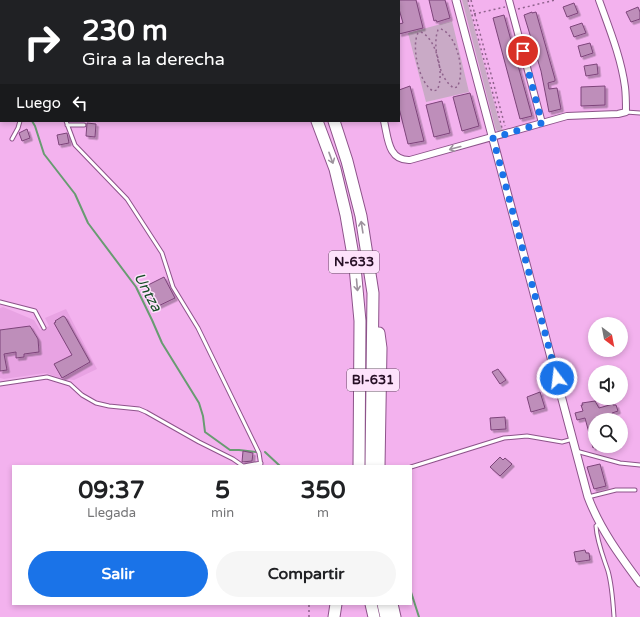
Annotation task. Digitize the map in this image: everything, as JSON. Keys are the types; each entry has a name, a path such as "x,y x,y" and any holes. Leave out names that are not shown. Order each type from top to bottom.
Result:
{"highway":[{"name":"N-633","path":"317,122 335,169 346,215 355,267 360,321 359,409"},
{"name":"N-633","path":"334,122 347,161 361,216 381,348 379,465"},
{"name":"BI-631","path":"371,465 373,293"},
{"path":"353,465 359,409"},
{"name":"BI-631","path":"359,409 359,465"},
{"path":"334,617 336,605"},
{"path":"371,605 374,617"},
{"path":"383,605 386,617"},
{"path":"392,605 395,617"}],"street":[{"path":"456,0 588,497 610,541 640,583"},
{"path":"384,122 391,150 398,159 410,160 493,138 567,116 618,114 626,112 625,87 620,63 611,32 598,0"},
{"path":"511,6 542,123"}],"lane":[{"path":"626,112 640,113"},
{"path":"12,139 20,122"},
{"path":"66,122 75,145 127,199 162,253 173,287 198,328 222,375 259,453 261,465"},
{"path":"68,125 84,125"},
{"path":"0,302 35,311 44,328"},
{"path":"0,384 47,377 70,384 82,395 96,403 138,409 146,412 242,465"},
{"path":"412,467 504,438 527,436 562,442 573,439"},
{"path":"576,452 620,463 640,465"},
{"path":"588,497 616,490 635,490"},
{"path":"600,523 596,526 597,538 608,572 614,617"}],"path":[{"path":"468,0 501,125 504,129"},
{"path":"471,0 504,124 505,127 508,128"},
{"path":"474,14 511,6 555,0"},
{"path":"439,62 430,39 420,32 418,33 416,37 416,55 418,66 426,84 433,91 437,90 440,78 439,62 436,51 438,30 441,29 445,31 450,36 460,59 461,74 460,83 457,87 454,88 450,86 439,62"},
{"path":"309,617 310,605"}],"shaded area":[{"path":"462,0 467,0 499,121 502,129 506,131 502,133 496,130 495,127"},
{"path":"452,21 469,92 426,102 408,33"},
{"path":"3,307 34,320 40,330 49,326 45,318 66,309 97,369 74,380 63,379 46,373 4,379 0,378 0,308"}],"building":[{"path":"400,0 416,0 423,28 400,34 400,24 403,23 400,12"},
{"path":"429,0 445,0 450,18 437,22 436,20 434,21"},
{"path":"574,3 578,13 567,17 563,7"},
{"path":"638,7 640,19 631,22 626,12"},
{"path":"536,12 555,79 555,81 548,83 549,89 557,88 561,109 549,112 541,71 524,15"},
{"path":"504,15 532,116 520,119 493,18"},
{"path":"582,23 586,33 574,37 570,27"},
{"path":"590,43 593,53 581,57 578,46"},
{"path":"597,64 598,74 586,76 584,66"},
{"path":"410,86 424,141 408,144 400,112 400,90"},
{"path":"605,86 605,105 581,106 581,87"},
{"path":"470,93 479,126 462,131 453,97"},
{"path":"442,101 450,133 434,137 426,105"},
{"path":"87,123 96,124 95,137 86,136"},
{"path":"27,129 30,138 22,141 19,133"},
{"path":"67,133 69,143 59,145 57,135"},
{"path":"164,277 175,298 152,309 147,301 152,298 146,286"},
{"path":"63,316 65,317 90,362 62,378 54,364 72,355 54,323"},
{"path":"30,326 38,339 39,352 24,354 24,357 16,358 16,352 4,354 7,370 0,371 0,330"},
{"path":"498,369 506,380 500,384 492,372"},
{"path":"540,392 545,408 531,412 527,397"},
{"path":"588,402 588,405 597,405 599,408 616,405 618,411 612,413 588,413 588,429 585,418 577,420 575,413 583,411 581,405 583,405 582,403"},
{"path":"505,417 506,429 491,430 490,418"},
{"path":"243,451 253,453 252,461 242,462"},
{"path":"500,457 503,460 505,458 512,464 500,476 490,467"},
{"path":"600,464 606,486 594,489 587,467"},
{"path":"585,550 586,553 589,553 590,560 576,562 574,552"}],"waterway":[{"name":"Untza","path":"33,122 44,154 75,194 88,223 136,287 162,343 199,403 203,416 205,432 230,450 256,452"},
{"name":"Untza","path":"265,452 279,465"},
{"name":"Untza","path":"412,595 419,617"}],"route":[{"path":"523,51 542,123 493,138 557,378"}]}
